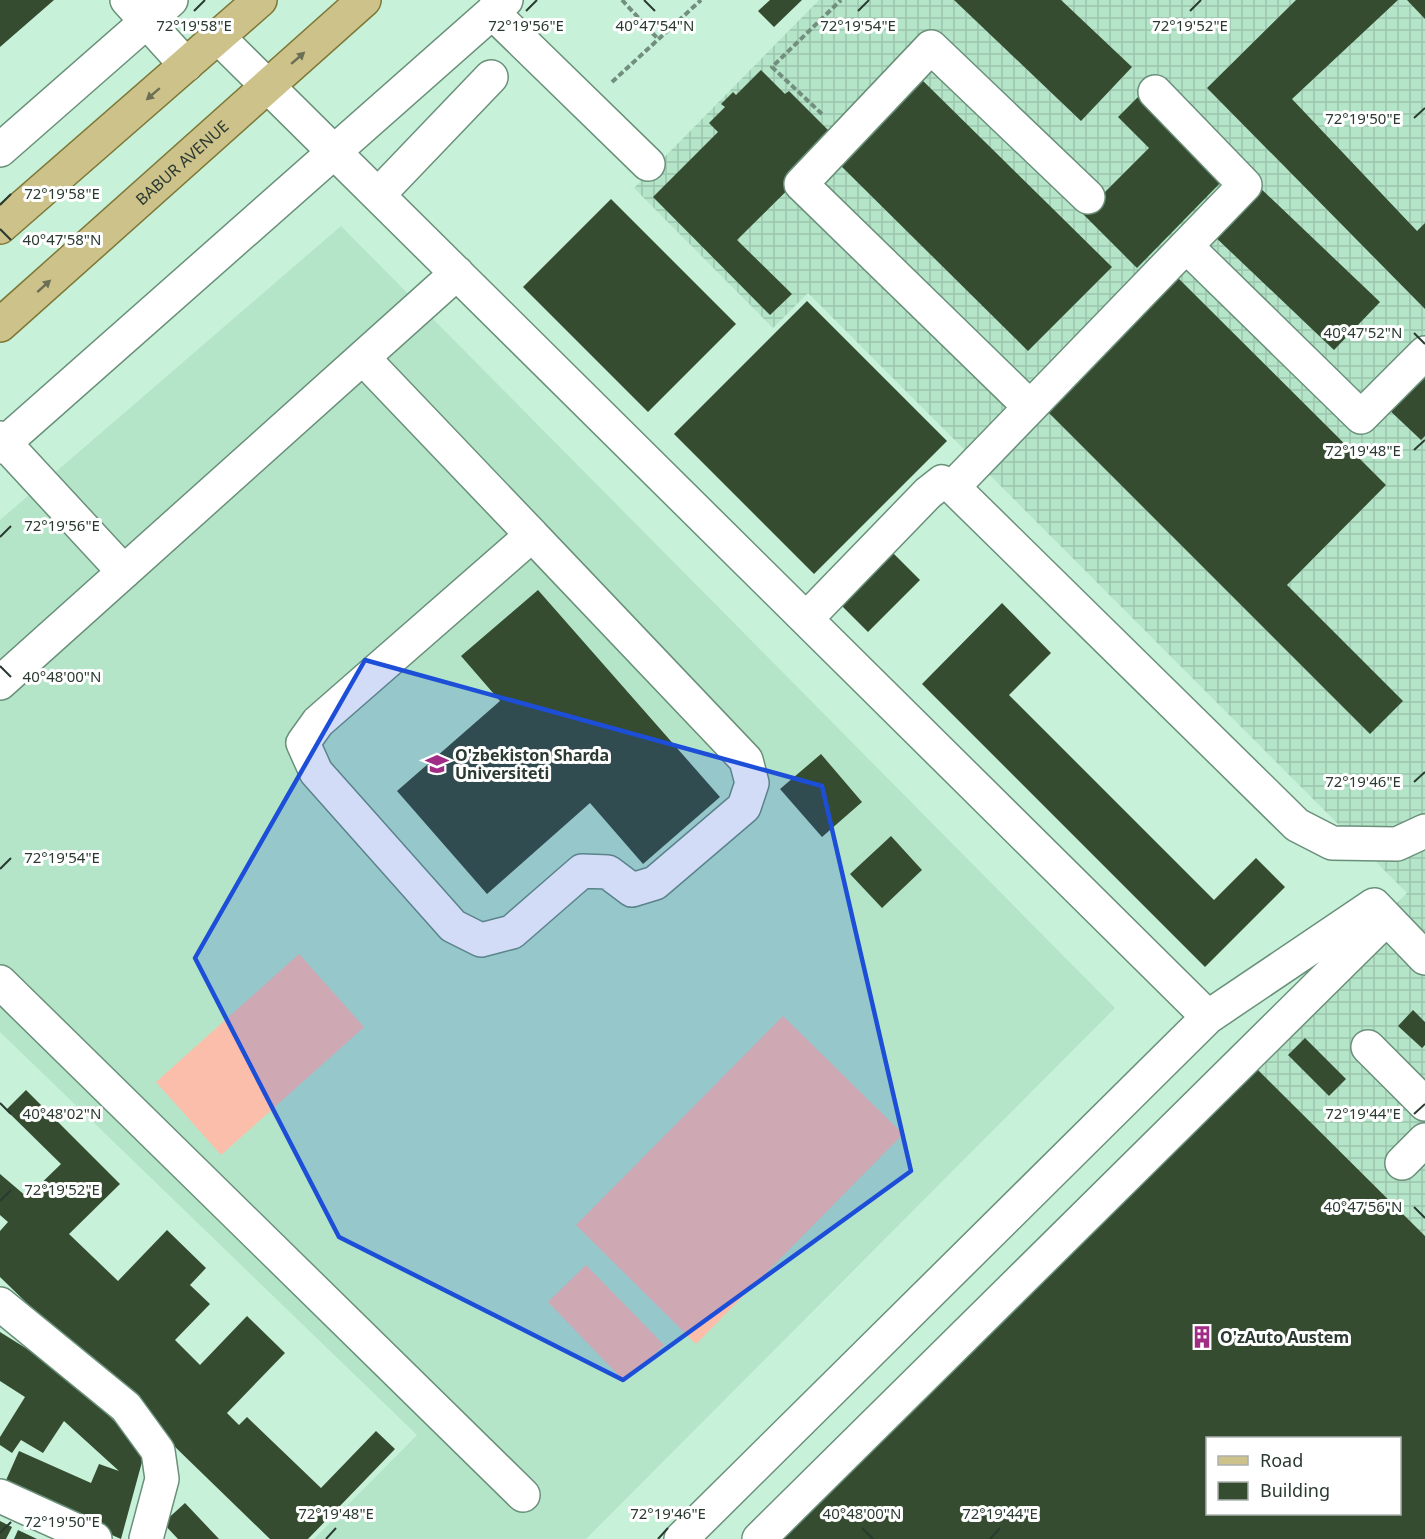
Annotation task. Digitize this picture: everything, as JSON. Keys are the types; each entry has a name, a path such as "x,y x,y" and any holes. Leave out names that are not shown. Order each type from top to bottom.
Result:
{"main road":[{"path":"0,227 260,0"},
{"name":"BABUR AVENUE","path":"0,325 364,0"}],"street":[{"path":"0,150 137,11 171,0"},
{"path":"124,572 1,443 499,6 587,105 648,164"},
{"path":"137,11 186,65"},
{"path":"218,37 1208,1017"},
{"path":"1030,407 801,184 931,47 1088,197"},
{"path":"378,195 491,77"},
{"path":"953,487 1245,185 1155,92"},
{"path":"1186,246 1362,417 1425,353"},
{"path":"0,683 457,273"},
{"path":"363,357 746,760 752,783 744,807 655,883 632,890 608,872 582,871 512,932 481,940 453,926 316,772 303,743 318,722 532,535"},
{"path":"806,619 928,493 942,482 953,487 1297,825 1332,843 1396,844 1425,831"},
{"path":"681,1539 1208,1017 1374,905 1425,958"},
{"path":"759,1539 1386,919"},
{"path":"0,982 523,1495"},
{"path":"1368,1047 1425,1104"},
{"path":"1402,1163 1425,1140"},
{"path":"0,1304 126,1407 158,1451 162,1479 146,1539"},
{"path":"0,1496 95,1539"}],"path":[{"path":"622,0 658,39"},
{"path":"587,105 701,0"},
{"path":"841,0 771,67 846,137"}],"highlighted area":[{"path":"365,660 822,786 911,1171 623,1380 339,1237 195,958"}],"shaded area":[{"path":"819,0 1425,0 1425,1539 749,1539 1407,893 808,293 773,328 634,188"},
{"name":"O'zbekiston Sharda Universiteti","path":"341,226 1115,1008 586,1539 314,1539 417,1435 0,1032 0,520"},
{"path":"299,954 364,1027 221,1155 156,1082"},
{"path":"783,1016 903,1134 696,1344 576,1225"},
{"path":"586,1265 664,1345 625,1382 548,1302"}],"building":[{"path":"0,0 54,0 0,47"},
{"path":"770,0 802,0 774,27 758,11"},
{"path":"954,0 1061,0 1132,67 1081,121"},
{"path":"1296,0 1398,0 1292,99 1417,231 1425,223 1425,309 1207,88"},
{"path":"1407,0 1425,0 1425,19"},
{"path":"761,70 785,94 789,91 838,140 737,240 792,294 770,315 653,197 718,132 709,123 725,107 721,104 733,92 736,95"},
{"path":"917,75 1112,267 1028,351 834,159"},
{"path":"1142,93 1226,177 1137,268 1083,214 1149,148 1118,117"},
{"path":"1257,185 1380,302 1334,350 1211,233"},
{"path":"611,199 736,324 648,412 523,287"},
{"path":"1172,272 1386,485 1287,585 1403,701 1370,734 1040,404"},
{"path":"807,301 947,441 814,574 674,434"},
{"path":"1425,365 1425,436 1421,440 1385,406"},
{"path":"893,553 920,580 868,632 841,605"},
{"path":"538,590 720,797 643,864 590,803 487,894 397,791 500,701 461,656"},
{"path":"1002,603 1051,653 1009,695 1214,900 1256,858 1285,887 1205,967 922,684"},
{"path":"821,754 862,802 822,837 780,789"},
{"path":"891,836 922,870 882,908 850,874"},
{"path":"1413,1010 1425,1022 1425,1045 1422,1048 1398,1026"},
{"path":"1305,1038 1346,1079 1329,1096 1288,1055"},
{"name":"O'zAuto Austem","path":"1252,1064 1425,1236 1425,1539 783,1539 807,1516 804,1513"},
{"path":"26,1090 120,1184 69,1234 118,1281 167,1230 206,1268 190,1285 210,1304 175,1340 200,1365 247,1316 285,1353 227,1413 239,1425 247,1417 321,1488 376,1431 395,1449 308,1539 270,1539 0,1277 0,1231 8,1222 0,1215 0,1174 27,1197 61,1164 6,1110"},
{"path":"0,1332 64,1372 145,1451 121,1539 3,1487 19,1451 91,1483 99,1464 119,1471 64,1421 43,1453 21,1440 12,1453 0,1445 0,1437 25,1397 0,1381"},
{"path":"185,1503 219,1539 178,1539 163,1523"},
{"path":"0,1521 12,1527 6,1539 0,1539"},
{"path":"18,1530 37,1539 14,1539"}],"place":[{"name":"O'zbekiston Sharda Universiteti","path":"437,764"},
{"name":"O'zAuto Austem","path":"1202,1337"}]}
